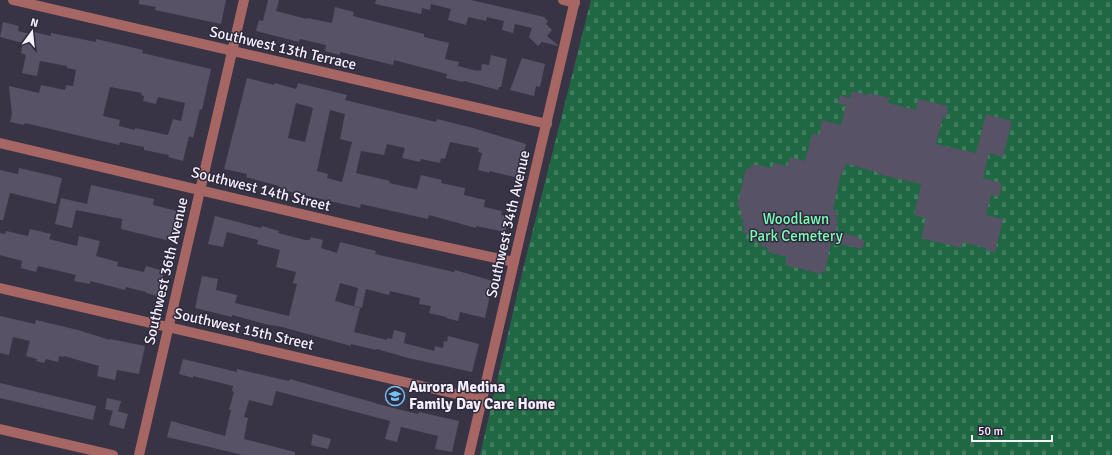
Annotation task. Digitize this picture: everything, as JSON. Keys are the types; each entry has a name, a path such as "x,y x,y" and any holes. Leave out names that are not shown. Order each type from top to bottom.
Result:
{"street":[{"name":"Southwest 13th Terrace","path":"13,0 547,124"},
{"name":"Southwest 36th Avenue","path":"139,455 244,0"},
{"path":"563,0 575,1"},
{"name":"Southwest 34th Avenue","path":"470,455 575,1"},
{"name":"Southwest 14th Street","path":"0,143 394,236 514,262"},
{"name":"Southwest 15th Street","path":"0,288 482,400"},
{"path":"0,429 113,455"}],"green space":[{"name":"Woodlawn Park Cemetery","path":"591,0 1112,0 1112,455 480,455 522,273"}],"building":[{"path":"139,0 226,0 221,24 155,10 156,7 139,4"},
{"path":"268,0 279,0 276,11 307,19 332,23 335,7 354,12 353,16 424,34 424,37 449,43 445,59 459,62 458,66 477,71 481,71 482,64 489,65 491,55 507,59 501,87 499,87 498,90 446,78 447,74 394,60 393,65 340,52 340,55 325,51 326,45 300,39 299,42 256,31 259,20 263,21"},
{"path":"376,0 471,0 544,17 548,21 546,24 552,30 547,36 558,46 542,42 538,46 529,37 532,28 515,24 513,33 502,30 504,21 487,17 486,21 468,17 466,25 448,20 451,9 431,4 430,10 422,8 421,14 375,4"},
{"path":"3,22 19,26 18,31 34,35 34,32 51,36 51,33 96,42 96,39 143,50 142,53 211,69 202,110 200,109 193,138 189,136 183,161 168,157 169,155 144,150 144,147 120,142 119,145 25,123 24,125 10,122 12,114 9,86 39,93 41,85 65,90 66,85 73,86 76,70 67,68 67,66 40,61 37,76 22,73 26,55 21,53 23,43 0,37","holes":["110,87 142,93 141,95 144,96 143,101 156,104 158,97 185,103 181,121 173,119 168,135 119,126 120,120 103,116"]},
{"path":"522,58 545,64 540,87 536,86 534,96 510,90"},
{"path":"247,78 274,85 275,83 296,89 298,83 347,95 345,100 436,122 437,119 526,144 518,178 478,170 482,153 478,152 479,148 450,142 445,159 441,158 440,163 421,159 420,162 402,158 405,148 387,144 384,155 361,151 356,173 390,181 389,183 417,189 421,175 442,180 441,183 465,188 464,195 485,200 484,207 502,211 501,215 509,217 505,232 476,226 476,228 429,215 428,219 361,204 360,208 278,189 279,186 246,177 247,174 224,169","holes":["296,103 313,108 305,142 288,138","330,110 345,114 340,139 352,142 342,182 327,178 328,174 317,171"]},
{"path":"852,91 867,95 868,93 890,98 888,103 916,110 918,99 948,106 946,118 943,117 936,144 976,153 986,114 1012,121 1003,157 989,153 983,178 1002,183 999,197 991,195 986,215 1003,219 995,253 986,250 986,248 962,242 961,248 921,238 926,218 914,215 921,184 877,174 877,172 846,164 843,173 841,173 833,210 838,211 836,218 838,219 836,232 859,237 859,239 865,240 862,249 831,242 825,272 821,271 821,274 785,265 787,257 767,252 768,248 760,246 761,243 751,241 753,235 743,233 745,226 742,225 744,220 740,219 742,211 740,211 740,207 737,206 746,168 750,169 752,164 772,168 773,163 787,166 790,157 805,161 812,134 819,135 822,120 841,125 846,105 838,104 840,95 850,98"},
{"path":"19,168 62,178 56,204 10,193 3,220 0,220 0,170 18,174"},
{"path":"91,185 154,199 153,205 177,211 170,241 121,229 122,219 76,210 72,228 55,224 61,198 87,204"},
{"path":"215,216 261,228 262,226 279,231 278,233 305,240 310,240 311,237 323,240 321,248 337,253 340,242 376,251 375,254 454,272 455,270 493,281 485,318 460,312 458,321 429,313 431,306 419,304 420,298 390,291 389,295 366,289 362,308 354,306 358,288 340,283 335,301 360,308 354,332 387,340 387,338 392,339 394,330 406,333 404,343 434,351 435,346 443,348 444,341 447,342 448,336 479,344 472,372 408,358 377,349 351,344 351,346 282,327 195,308 202,276 218,279 216,290 237,295 235,303 289,316 297,284 293,283 296,272 276,267 280,250 257,244 258,240 227,232 223,247 208,244"},
{"path":"30,229 51,234 49,239 77,246 79,236 100,241 96,256 118,262 117,266 144,272 146,266 164,271 158,296 126,287 125,290 90,281 90,284 74,281 76,275 38,266 36,272 21,268 22,261 0,255 0,233 5,234 6,231 28,236"},
{"path":"0,316 35,324 36,320 78,330 110,340 145,346 139,374 117,370 115,380 97,376 99,366 64,356 59,356 58,362 46,359 44,363 36,361 37,359 26,356 30,341 13,337 9,355 0,353"},
{"path":"183,359 237,372 237,369 289,381 290,379 393,408 459,421 452,452 435,449 438,436 401,427 397,442 385,439 390,421 276,391 272,406 249,400 244,417 248,418 244,439 295,452 295,455 243,455 167,437 171,421 225,436 231,410 229,410 234,392 232,391 233,386 179,374"},
{"path":"0,383 96,406 93,420 0,398"},
{"path":"107,398 121,401 118,412 105,409"},
{"path":"113,410 128,414 124,429 109,425"},
{"path":"313,434 331,439 328,449 311,445"}],"place":[{"name":"Aurora Medina Family Day Care Home","path":"395,396"}]}
